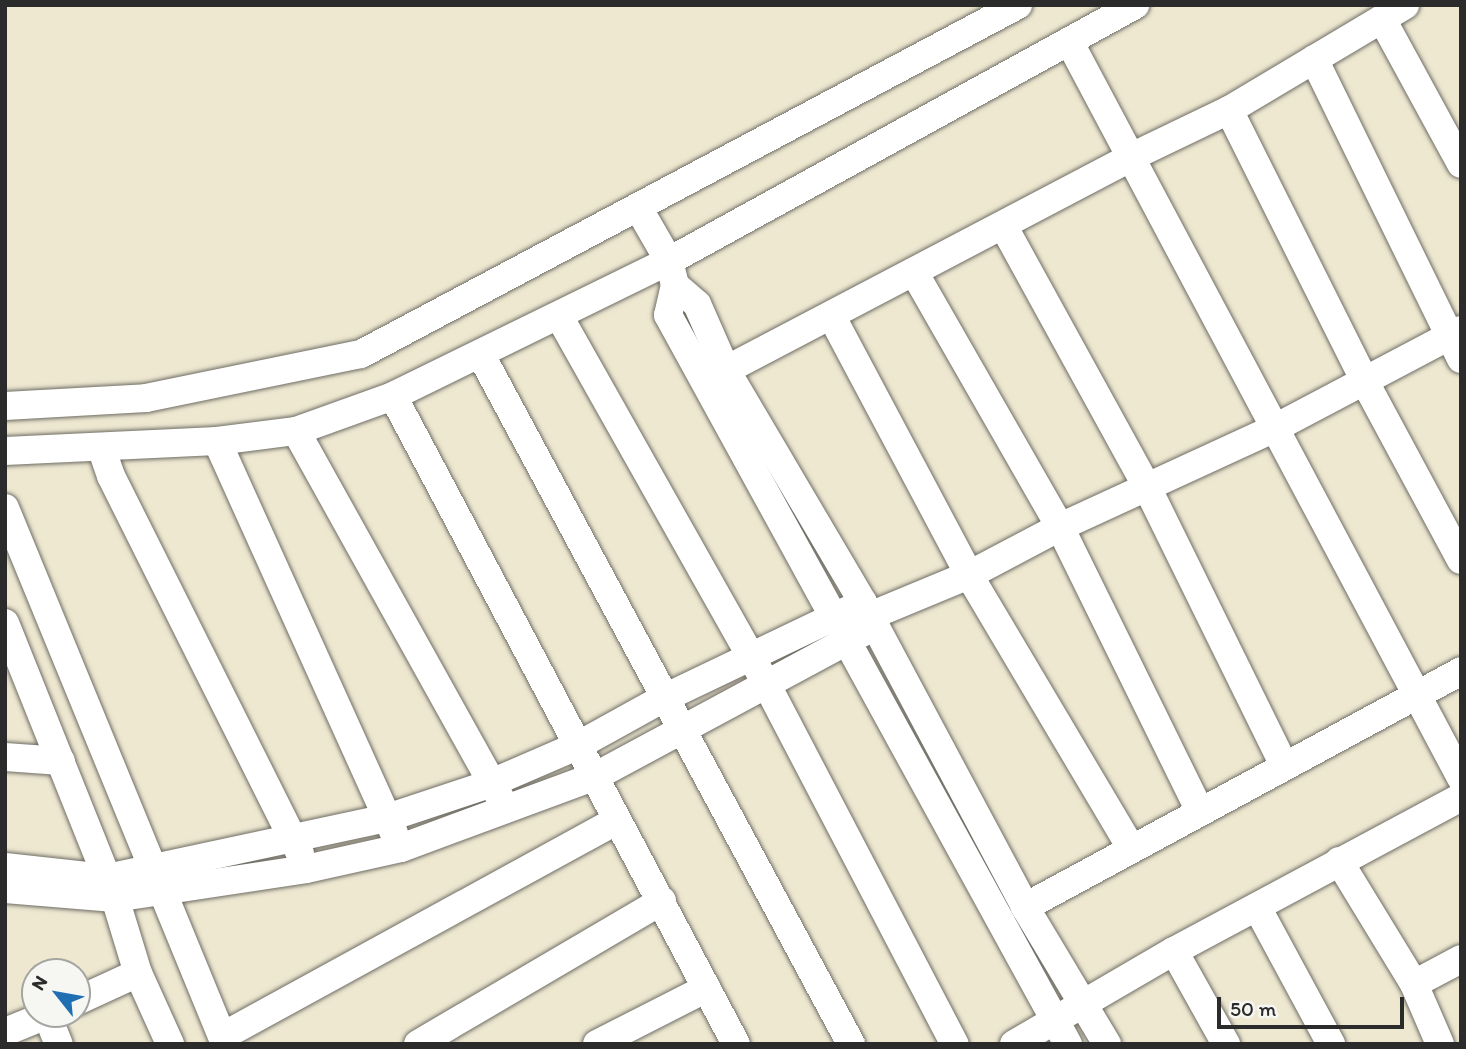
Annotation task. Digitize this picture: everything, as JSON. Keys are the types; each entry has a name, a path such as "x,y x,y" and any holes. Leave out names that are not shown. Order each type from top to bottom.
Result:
{"street":[{"path":"5,406 146,398 361,354 639,209 1018,5"},
{"path":"5,452 217,441 296,431 393,396 559,316 672,273 1135,5"},
{"path":"726,370 1004,227 1129,158 1229,110 1394,12 1461,164"},
{"path":"1069,41 1461,778"},
{"path":"157,880 293,836 387,818 489,784 579,745 662,699 751,658 839,630 969,575 1060,527 1273,429 1365,382 1457,342 1314,59"},
{"path":"1229,110 1365,382 1461,561"},
{"path":"639,209 672,273 697,304 726,370 870,615 1026,906 1107,1044"},
{"path":"1004,227 1147,487 1284,766"},
{"path":"914,272 1060,527 1200,811"},
{"path":"672,273 668,315 1062,1032"},
{"path":"559,316 768,687 955,1044"},
{"path":"832,317 969,575 1131,848"},
{"path":"481,355 662,699 851,1044"},
{"path":"393,396 736,1044"},
{"path":"296,431 489,784 510,811"},
{"path":"217,441 401,848"},
{"path":"101,447 111,476 293,836 306,869"},
{"path":"5,508 224,1040 616,821"},
{"path":"5,624 13,662 61,761 111,888 138,973 170,1044"},
{"path":"5,889 111,888 157,880 306,869 401,848 510,811 596,776 768,687 839,630"},
{"path":"1026,906 1461,671"},
{"path":"5,757 61,761"},
{"path":"1014,1044 1062,1032 1083,1002 1461,797"},
{"path":"1339,861 1414,984 1440,1044"},
{"path":"5,867 111,888"},
{"path":"426,1042 662,901"},
{"path":"1258,906 1331,1044"},
{"path":"1174,951 1226,1044"},
{"path":"1414,984 1461,958"},
{"path":"91,995 138,973"},
{"path":"597,1044 707,988"},
{"path":"5,1032 21,1024"},
{"path":"50,1028 59,1044"}]}
